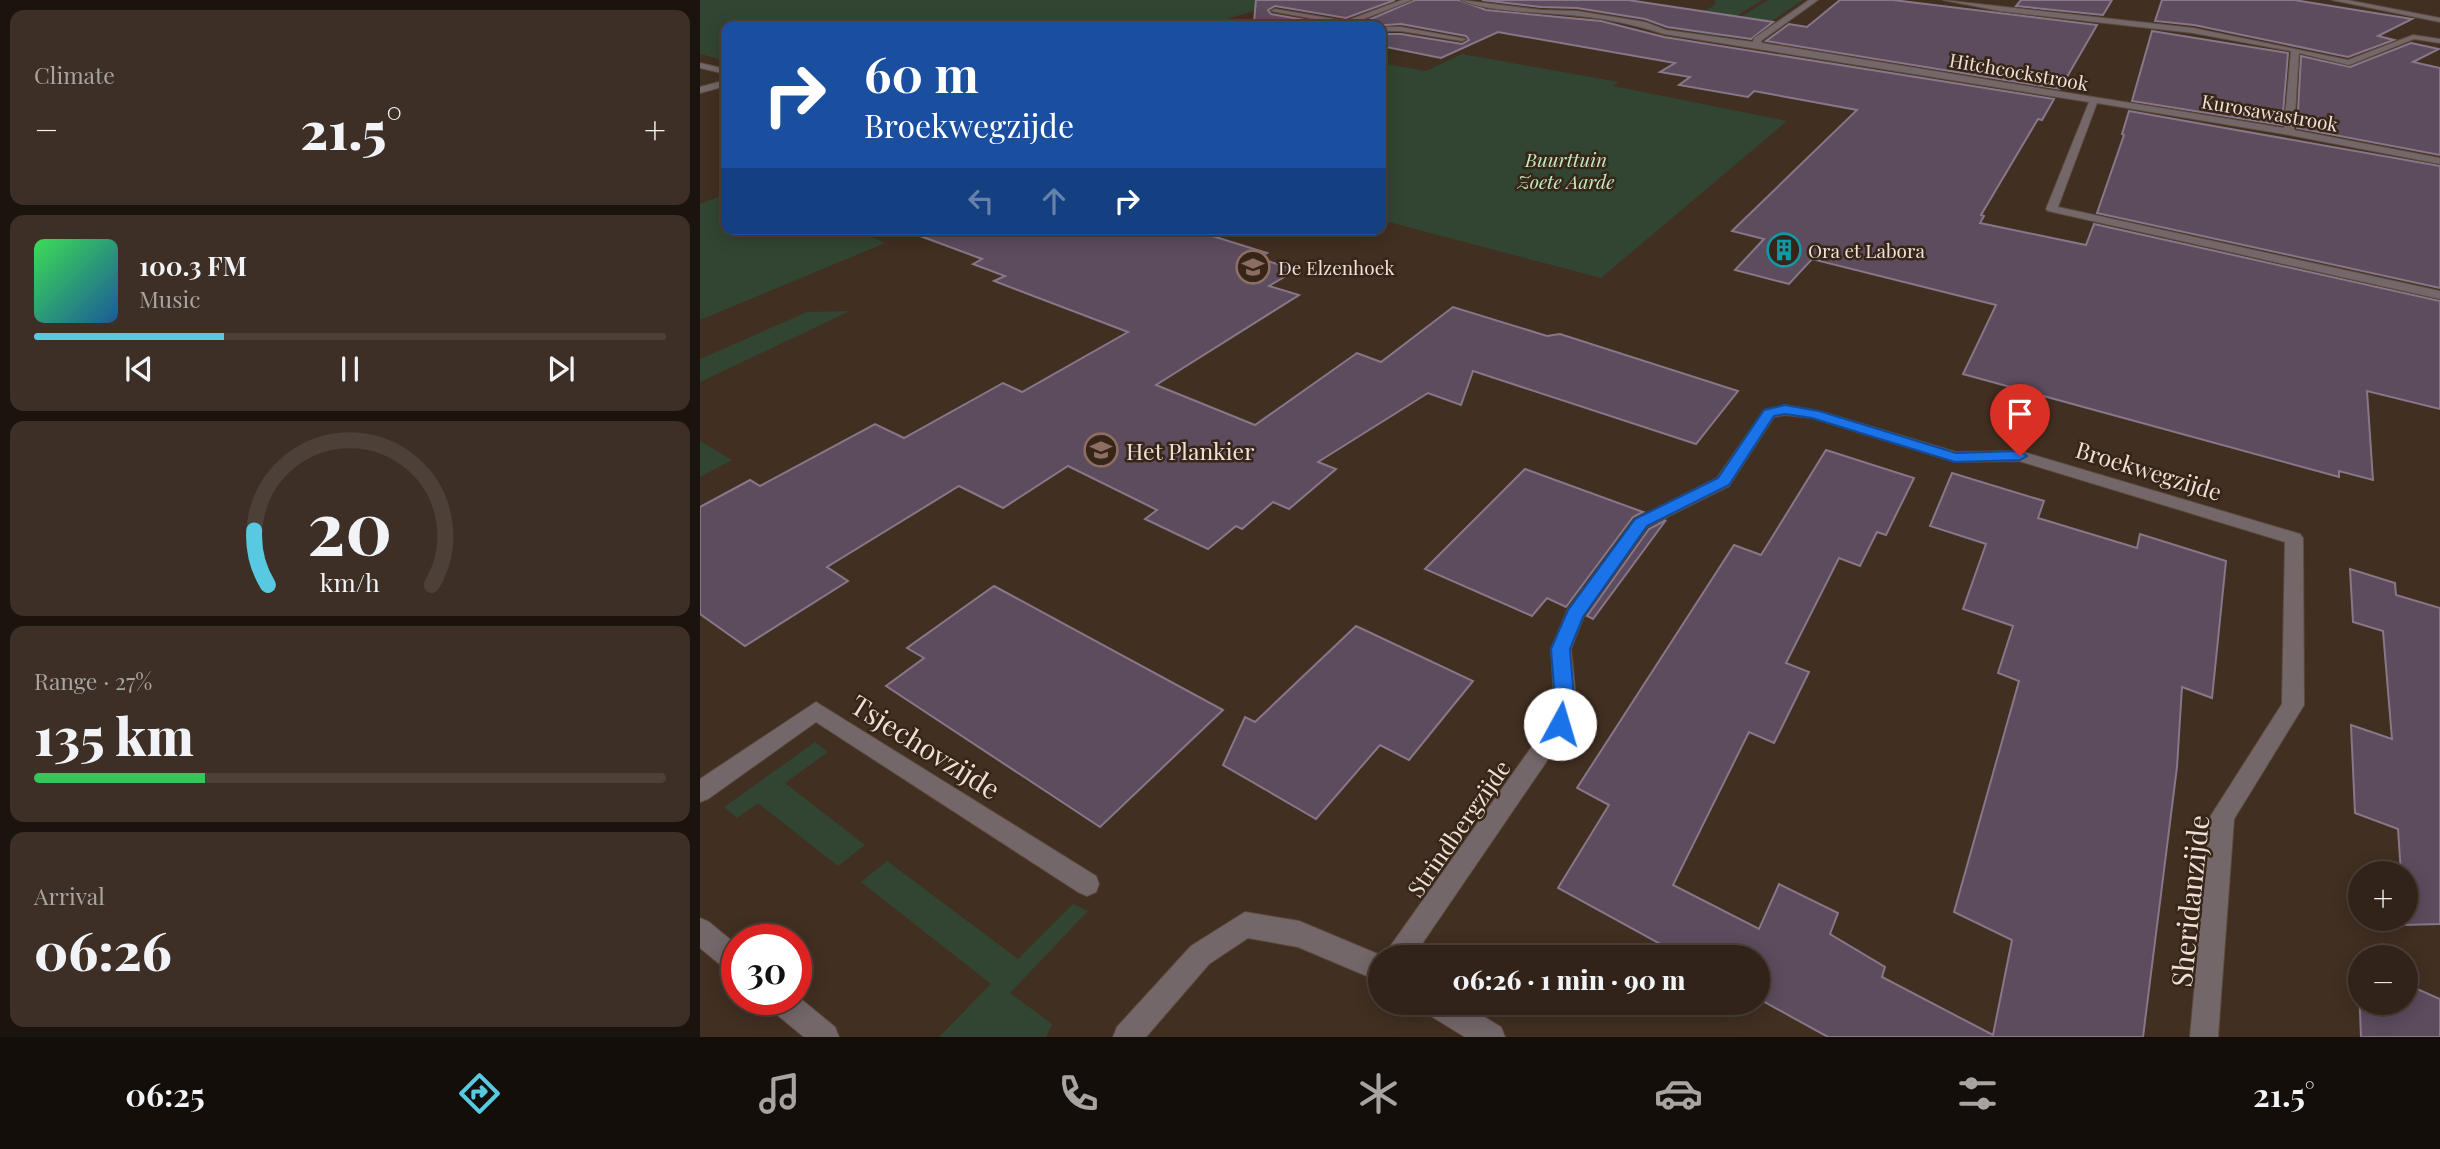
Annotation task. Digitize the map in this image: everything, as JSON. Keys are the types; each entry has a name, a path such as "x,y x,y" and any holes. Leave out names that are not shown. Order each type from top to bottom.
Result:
{"street":[{"path":"1352,21 1408,0"},
{"name":"Hitchcockstrook","path":"1465,0 1541,12 1577,13 1644,24 1664,32 2094,100 2052,209 2440,295"},
{"path":"1758,45 1757,40 1814,0"},
{"path":"1947,0 2008,11 2088,18 2260,41 2348,63 2413,37 2440,41"},
{"path":"2336,0 2440,20"},
{"path":"1275,11 1335,21"},
{"path":"1386,29 1462,39"},
{"path":"2290,132 2295,50"},
{"path":"700,65 721,71"},
{"path":"700,90 721,84"},
{"name":"Kurosawastrook","path":"2094,100 2290,132 2440,161"},
{"name":"Broekwegzijde","path":"1785,410 1814,414 1955,457 2020,456 2294,538"},
{"name":"Strindbergzijde","path":"1406,945 1560,724 1565,699 1561,649 1575,614 1641,523 1723,482 1769,413 1785,410"},
{"name":"Sheridanzijde","path":"2204,1037 2222,817 2293,705 2294,538"},
{"name":"Tsjechovzijde","path":"700,792 816,711 1087,884"},
{"path":"1127,1037 1200,955 1245,925 1299,934 1368,963"},
{"path":"700,931 721,949"},
{"path":"799,1015 825,1037"},
{"path":"1456,1015 1491,1037"}],"green space":[{"path":"700,0 1286,0 1222,21 721,21 721,60 700,54"},
{"path":"1714,0 1762,0 1713,31 1717,32 1768,0 1803,0 1751,35 1723,37 1683,31 1690,20 1716,4"},
{"name":"Buurttuin Zoete Aarde","path":"1462,54 1619,82 1613,86 1787,121 1601,278 1386,221 1386,64 1426,71"},
{"path":"721,196 721,235 867,235 885,243 700,320 700,204"},
{"path":"850,311 700,382 700,359 807,312"},
{"path":"700,441 732,460 700,477"},
{"path":"815,742 828,752 785,783 865,845 838,866 758,803 737,818 724,807"},
{"path":"887,861 1018,959 1073,904 1088,911 1010,993 1052,1024 1046,1037 939,1037 991,984 861,882"}],"building":[{"path":"1256,0 1395,0 1346,18 1275,6 1268,10 1271,14 1311,21 1254,21"},
{"path":"1415,0 1459,0 1486,10 1601,21 1664,37 2054,99 2042,120 2038,119 1981,215 1984,216 1980,223 2086,245 2094,224 2440,301 2440,409 2367,391 2373,480 2339,471 2339,477 1963,374 1996,305 1812,259 1789,284 1735,270 1764,239 1732,231 1857,110 1754,91 1748,97 1679,85 1690,77 1660,72 1675,63 1498,32 1441,58 1386,47 1386,34 1462,44 1469,40 1466,36 1401,24 1386,25 1386,21 1366,21"},
{"path":"1482,0 1628,0 1773,22 1751,39 1667,27 1645,19 1577,8"},
{"path":"1840,0 1893,0 2097,25 2060,89 1766,41 1789,24 1807,27"},
{"path":"2021,0 2112,0 2103,15 2016,6"},
{"path":"2162,0 2294,0 2412,19 2378,36 2394,40 2348,57 2194,25 2155,21"},
{"path":"2152,31 2288,53 2282,125 2132,101"},
{"path":"2411,43 2439,49 2413,62 2440,68 2440,155 2297,128 2301,56 2350,67"},
{"path":"2129,111 2440,166 2440,288 2097,213 2124,135 2122,134"},
{"path":"918,235 1209,235 1267,253 1258,258 1296,270 1269,286 1299,295 1156,385 1255,425 1357,353 1381,362 1453,307 1547,336 1560,334 1738,391 1696,444 1473,371 1461,405 1428,393 1318,462 1336,469 1289,509 1273,502 1242,529 1236,526 1208,549 1145,519 1157,510 1068,466 1003,508 959,486 827,567 848,581 745,646 700,614 700,507 750,480 760,486 875,424 904,438 1003,383 1022,392 1128,332 994,281 1005,276 973,264 982,259"},
{"path":"1826,450 1914,478 1886,535 1877,532 1860,566 1839,558 1786,663 1809,672 1774,743 1749,732 1673,885 1759,929 1779,884 1838,913 1830,934 1885,967 1882,977 1993,1035 2012,940 1954,912 2019,681 1998,673 2013,626 1963,609 1986,544 1930,526 1952,473 2044,501 2038,518 2137,548 2140,534 2226,561 2212,698 2182,687 2177,767 2143,1037 1828,1037 1770,1005 1770,945 1662,945 1558,888 1609,805 1577,788 1734,545 1761,555"},
{"path":"1525,469 1643,512 1633,517 1566,607 1547,598 1532,616 1425,569"},
{"path":"1666,520 1593,619 1587,616 1649,529"},
{"path":"2350,569 2395,583 2396,595 2440,608 2440,924 2418,925 2418,861 2400,861 2398,829 2355,813 2351,725 2392,739 2383,631 2353,622"},
{"path":"994,586 1223,710 1100,827 886,686 924,658 907,648"},
{"path":"1356,626 1473,681 1409,760 1380,745 1316,819 1223,765 1245,717 1255,722"},
{"path":"2418,989 2440,999 2440,1037 2361,1037 2360,1015 2418,1015"}],"place":[{"name":"Ora et Labora","path":"1784,250"},
{"name":"De Elzenhoek","path":"1253,267"},
{"name":"Het Plankier","path":"1101,450"}],"route":[{"path":"1560,724 1565,699 1561,649 1575,614 1641,523 1723,482 1769,413 1785,410 1814,414 1955,457 2020,456"}]}
